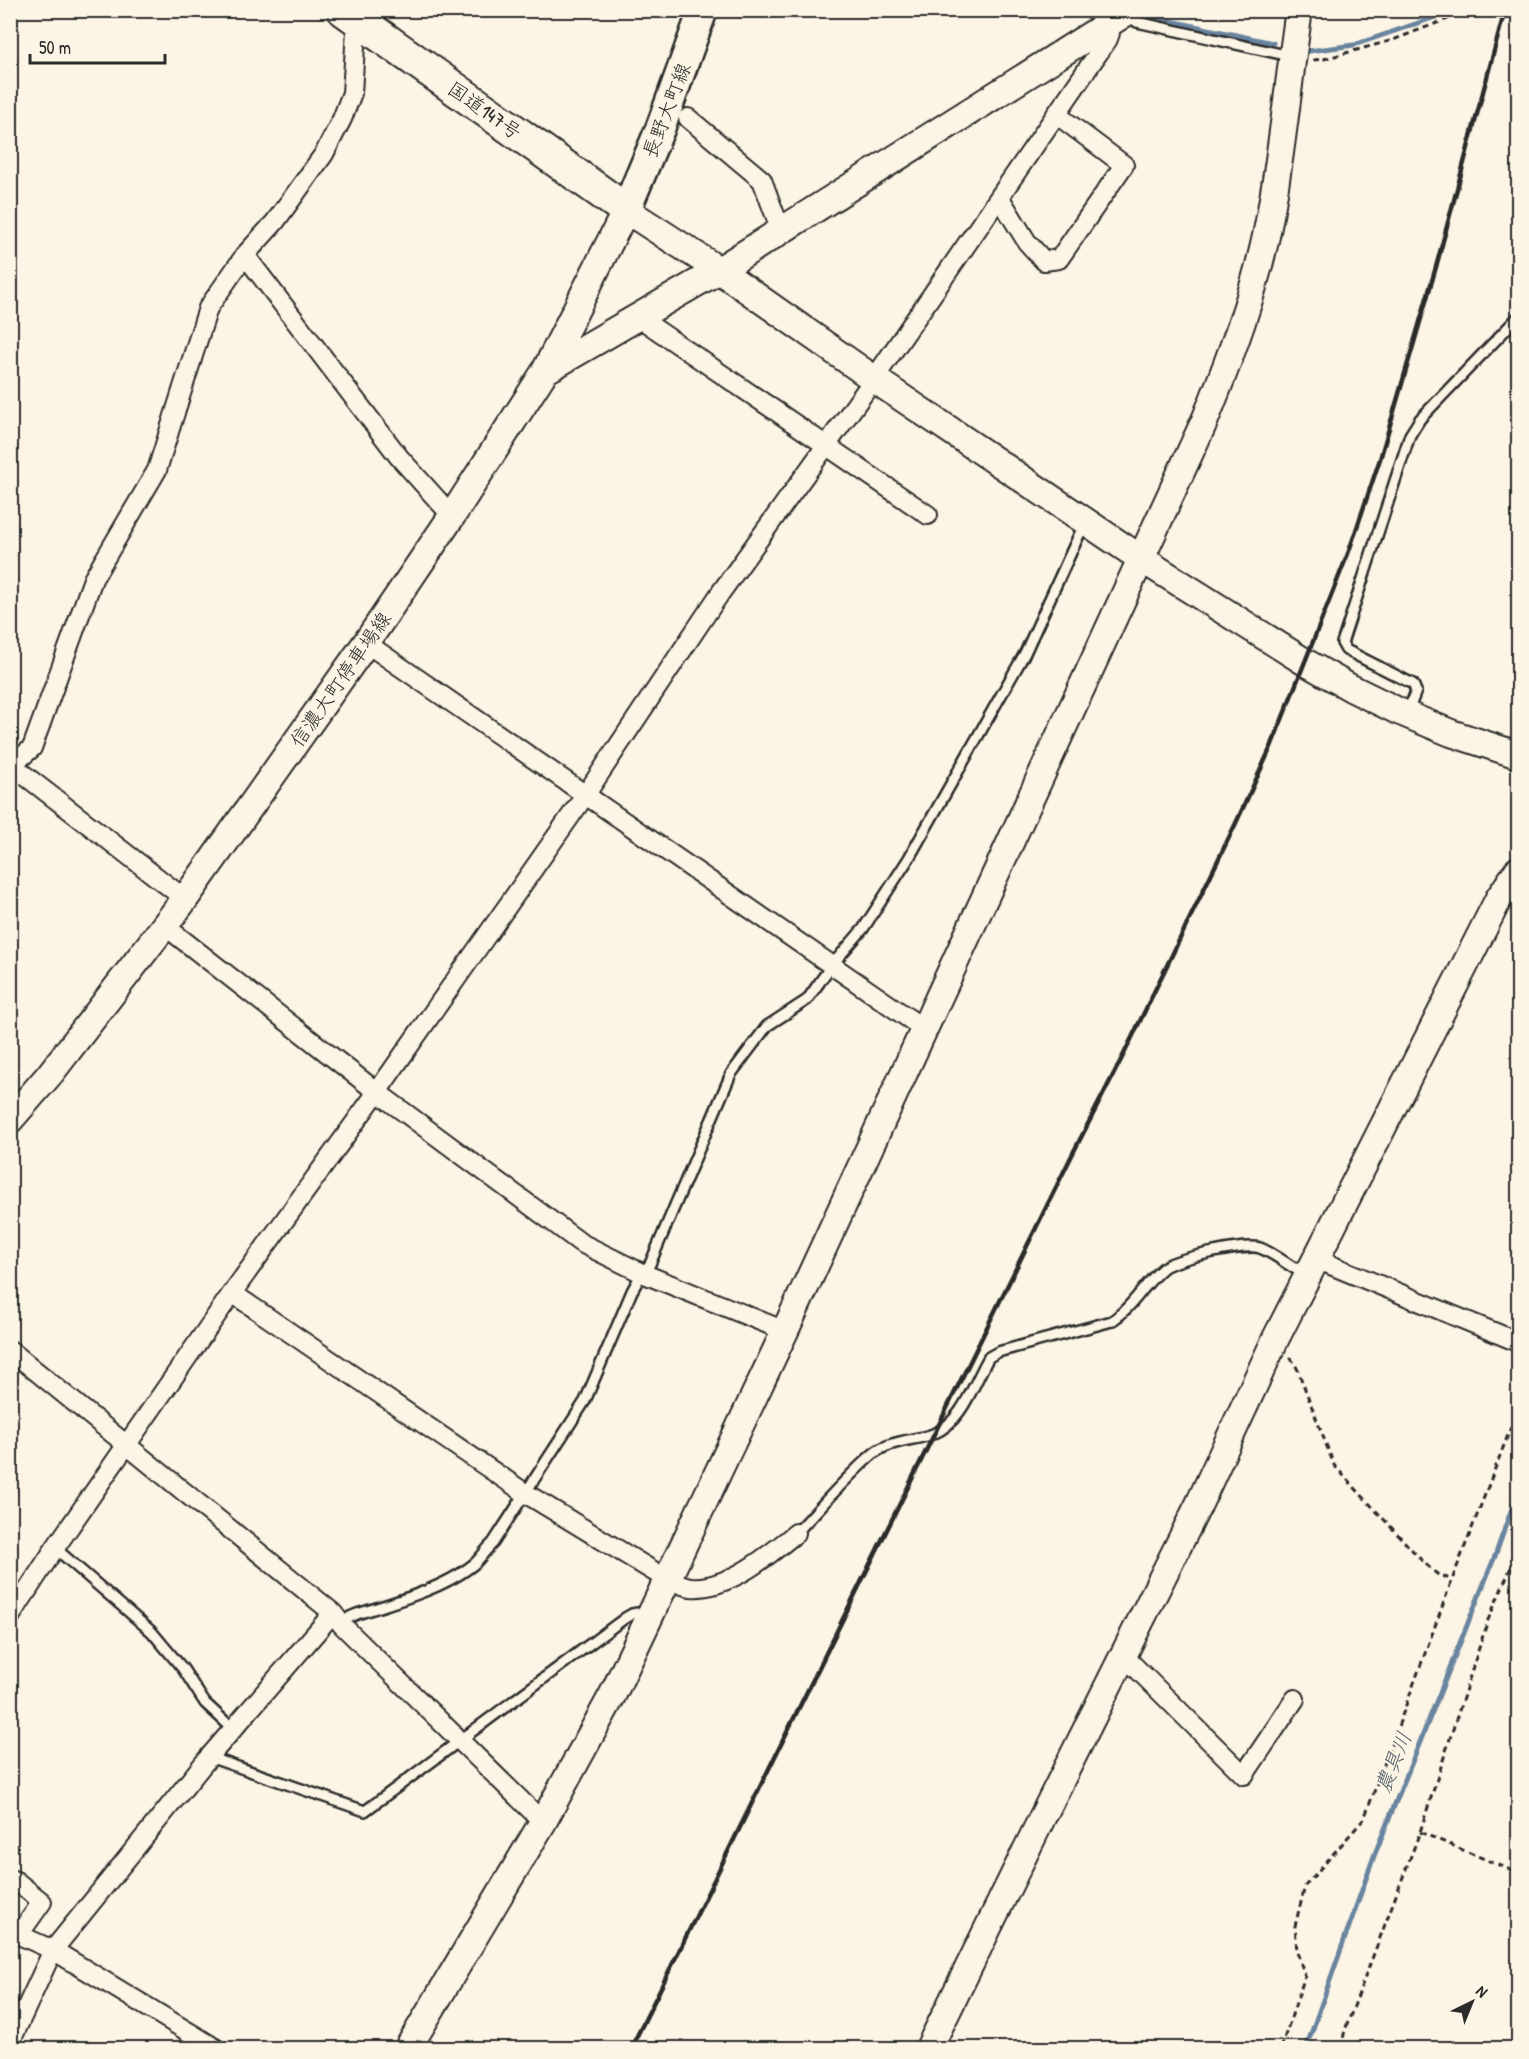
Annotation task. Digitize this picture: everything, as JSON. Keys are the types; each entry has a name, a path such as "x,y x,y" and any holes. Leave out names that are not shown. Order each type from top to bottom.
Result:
{"highway":[{"name":"国道147号","path":"353,13 626,210"}],"main road":[{"name":"長野大町線","path":"626,210 660,129 703,10"}],"street":[{"path":"408,2049 543,1822 613,1694 785,1331 1205,420 1233,351 1251,294 1271,212 1299,10"},
{"path":"185,899 11,765 33,748 93,579 157,470 208,308 245,255 275,222 324,154 342,120 352,93 353,13"},
{"path":"10,1617 55,1548 232,1293 377,1092 586,794 721,592 1000,198 1108,39 1116,14"},
{"path":"545,371 719,270 1116,14"},
{"path":"1000,198 1027,242 1044,261 1059,259 1124,165 1056,114"},
{"path":"688,118 762,180 781,231"},
{"path":"626,210 719,270 874,379 1140,558 1305,662 1351,688 1407,715 1518,755"},
{"name":"信濃大町停車場線","path":"10,1120 50,1074 185,899 366,643 452,516 545,371 626,210"},
{"path":"245,255 399,457 452,516"},
{"path":"638,317 928,515"},
{"path":"366,643 924,1029"},
{"path":"929,2049 1199,1504 1276,1338 1394,1101 1499,898 1518,870"},
{"path":"165,926 377,1092 581,1244 642,1273 785,1331"},
{"path":"1316,1259 1518,1342"},
{"path":"232,1293 525,1493 668,1580 690,1587 712,1586 765,1559 796,1533"},
{"path":"10,1350 269,1559 337,1619 543,1822"},
{"path":"12,2037 53,1950 233,1729 337,1619"},
{"path":"1123,1655 1244,1775 1295,1699"},
{"path":"10,1879 16,1881 42,1902 23,1929 11,1932"},
{"path":"11,1932 53,1950 215,2049"}],"lane":[{"path":"1116,14 1137,22 1292,57"},
{"path":"1407,715 1416,691 1413,684 1346,650 1342,644 1410,435 1420,419 1518,316"},
{"path":"337,1619 350,1617 413,1596 452,1578 474,1563 493,1543 585,1401 642,1273 650,1264 731,1074 767,1026 807,1000 831,966 863,928 909,858 1025,653 1085,521"},
{"path":"796,1533 874,1453 892,1444 935,1433 947,1425 957,1416 989,1357 998,1352 1112,1321 1123,1313 1161,1269 1171,1262 1233,1248 1259,1248 1296,1269 1316,1259"},
{"path":"55,1548 152,1632 183,1669 205,1703 233,1729"},
{"path":"209,1757 365,1810 625,1618 632,1614 653,1611"}],"path":[{"path":"1292,57 1318,59 1356,51 1393,40 1471,10"},
{"path":"1276,1338 1297,1368 1334,1465 1423,1562 1437,1574 1452,1580"},
{"path":"1281,2049 1305,1976 1297,1952 1295,1926 1305,1886 1364,1819 1518,1409"},
{"path":"1341,2049 1345,2030 1420,1832 1488,1620 1518,1551"},
{"path":"1420,1832 1518,1873"}],"waterway":[{"path":"1309,51 1354,45 1456,10"},
{"path":"1143,15 1273,43"},
{"name":"農具川","path":"1306,2048 1374,1856 1495,1556 1518,1491"}],"railway":[{"path":"631,2048 1124,1054 1271,747 1349,551 1380,459 1436,267 1505,10"}]}
